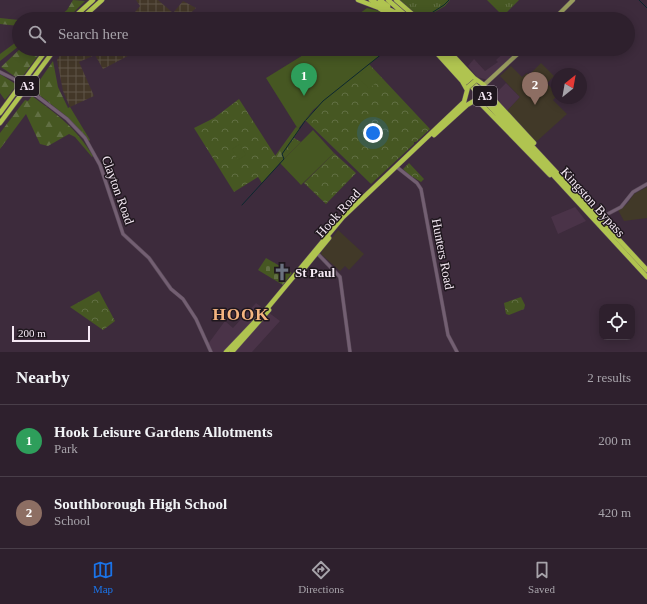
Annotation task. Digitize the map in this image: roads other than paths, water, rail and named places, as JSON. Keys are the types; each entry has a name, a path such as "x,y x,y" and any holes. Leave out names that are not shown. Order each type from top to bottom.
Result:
{"highway":[{"path":"80,12 93,0"},
{"path":"89,12 102,0"},
{"path":"358,0 388,12"},
{"path":"370,0 390,12"},
{"path":"380,0 393,12"},
{"path":"388,0 402,12"},
{"path":"396,0 410,12"},
{"name":"A3","path":"0,113 41,56"},
{"name":"A3","path":"0,123 50,56"},
{"path":"439,56 462,81 467,90 541,167 580,204"},
{"name":"A3","path":"444,56 526,142"},
{"name":"A3","path":"448,56 526,142"},
{"path":"454,56 574,190"},
{"name":"Hook Road","path":"226,352 264,311 343,217 465,101 467,90 476,81"},
{"path":"478,100 485,89"},
{"name":"Hook Road","path":"232,352 350,213 467,105 478,100"},
{"name":"Kingston Bypass","path":"526,142 574,190 647,270"},
{"name":"Kingston Bypass","path":"526,142 647,277"}],"main road":[{"path":"561,12 573,0"},
{"path":"485,89 516,56"}],"street":[{"name":"Clayton Road","path":"0,72 16,80 67,119 85,138 100,165 123,234 149,258 172,289 183,300 196,319 211,352"},
{"name":"Hunters Road","path":"398,168 417,183 420,189 448,335 457,352"},
{"path":"600,218 621,207 633,192 647,184"},
{"path":"317,253 339,274 350,352"}],"waterway":[{"path":"433,12 449,0"},
{"path":"639,0 647,8"},
{"path":"306,120 323,101 379,56"},
{"path":"242,205 284,159 282,154 305,121"}],"place":[{"name":"Hook Leisure Gardens Allotments","path":"304,96"},
{"name":"Southborough High School","path":"535,105"},
{"name":"St Paul","path":"282,272"}],"district":[{"name":"HOOK","path":"241,314"}]}
